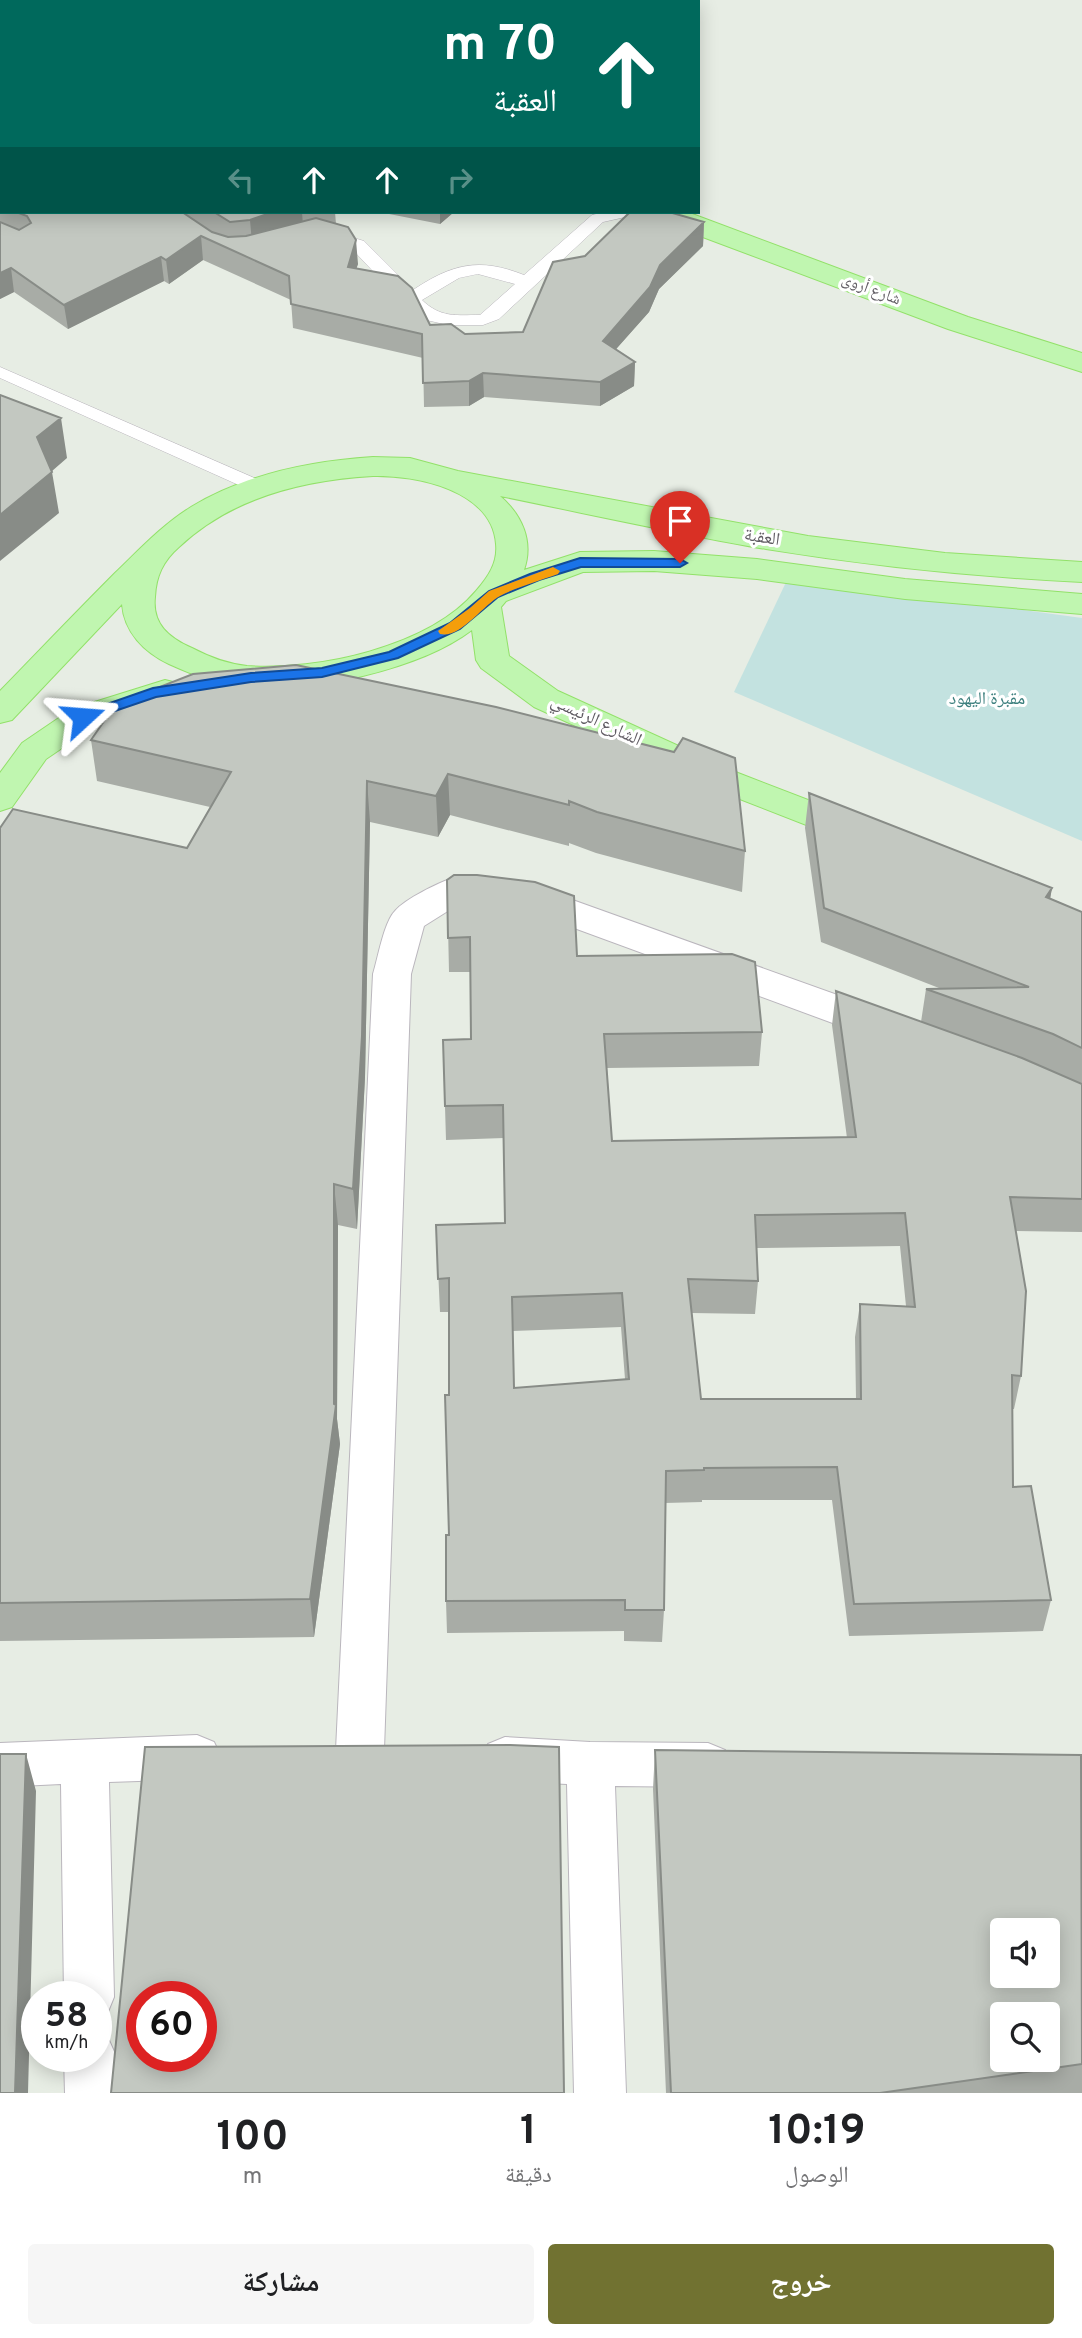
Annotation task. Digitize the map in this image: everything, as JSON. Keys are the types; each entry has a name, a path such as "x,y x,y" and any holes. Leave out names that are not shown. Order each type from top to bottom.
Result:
{"main road":[{"path":"700,200 747,215"},
{"name":"شارع أروى","path":"667,214 958,323 1082,363"},
{"name":"شارع أروى","path":"887,268 976,302 1082,335"},
{"path":"0,712 92,614 184,526 221,503 259,487 309,474 379,466 411,467 445,476 485,498 500,513 510,531 513,545 509,569 494,594 455,626 393,655 322,673 251,678 153,692 83,717 34,751 0,799"},
{"name":"العقبة","path":"445,476 717,531 857,553 993,569 1082,572"},
{"path":"149,558 138,584 136,603 143,623 153,638 170,651 195,663 251,678 356,696"},
{"name":"العقبة","path":"494,594 580,562 654,561 757,569 905,589 1082,604"},
{"name":"الشارع الرئيسي","path":"494,594 485,607 493,660 546,699 726,781 891,846"},
{"path":"571,744 726,781"}],"street":[{"path":"360,1751 392,974 408,919 453,891 540,902 915,1038"},
{"path":"0,1765 236,1756"},
{"path":"468,1756 590,1764 754,1766"},
{"path":"85,1763 89,1981"},
{"path":"590,1764 600,2093"},
{"path":"90,2072 91,2093"}],"lane":[{"path":"311,233 344,239 358,245 410,300 428,315 448,320 483,320 493,316 526,282 598,218 618,214"},
{"path":"410,300 444,277 468,268 499,270 526,282"},
{"path":"0,372 259,487"}],"green space":[{"name":"مقبرة اليهود","path":"788,578 1082,618 1082,841 734,692"}],"building":[{"path":"22,214 185,214 212,232 228,237 246,236 316,218 348,227 356,240 348,267 398,276 412,288 430,325 451,324 465,334 523,332 553,262 585,256 628,214 676,214 704,222 660,265 650,287 603,341 635,362 600,382 483,373 469,381 423,383 422,334 291,304 289,276 201,236 166,260 161,257 64,305 11,268 0,273 0,222 19,230 31,223 27,216"},
{"path":"217,214 267,214 250,220 230,222"},
{"path":"0,395 61,418 37,437 52,472 0,515"},
{"path":"296,665 496,707 674,752 683,738 735,758 745,851 597,812 569,801 569,805 448,774 436,796 367,781 362,1036 353,1189 334,1184 336,1405 310,1599 0,1603 0,828 13,809 187,848 231,772 91,740 116,704 193,674"},
{"path":"809,793 1052,888 1046,897 1082,912 1082,1048 1053,1034 926,989 1029,987 824,908"},
{"path":"454,875 477,875 535,882 574,896 577,956 732,954 755,962 762,1032 604,1034 612,1141 856,1137 836,991 1022,1058 1082,1084 1082,1199 1010,1197 1026,1291 1021,1376 1012,1375 1013,1487 1031,1486 1051,1600 854,1604 837,1467 704,1468 666,1471 664,1610 625,1610 625,1600 446,1601 446,1535 449,1535 445,1395 449,1395 449,1278 438,1279 436,1225 505,1223 503,1105 445,1106 443,1040 471,1039 470,937 448,938 447,880","holes":["905,1213 915,1307 860,1304 861,1399 701,1399 688,1279 758,1281 755,1215","622,1293 629,1379 514,1388 512,1297"]},
{"path":"145,1747 559,1747 564,2093 111,2093"},
{"path":"655,1750 1081,1755 1082,2064 1060,2067 1060,2002 990,2002 990,2072 1026,2072 880,2093 671,2093"},
{"path":"0,1754 26,1754 15,2093 0,2093"}],"slow traffic":[{"path":"444,631 455,626 494,594 553,571"}],"route":[{"path":"83,717 153,692 251,678 322,673 362,665 426,642 455,626 494,594 580,562 680,563"}]}
